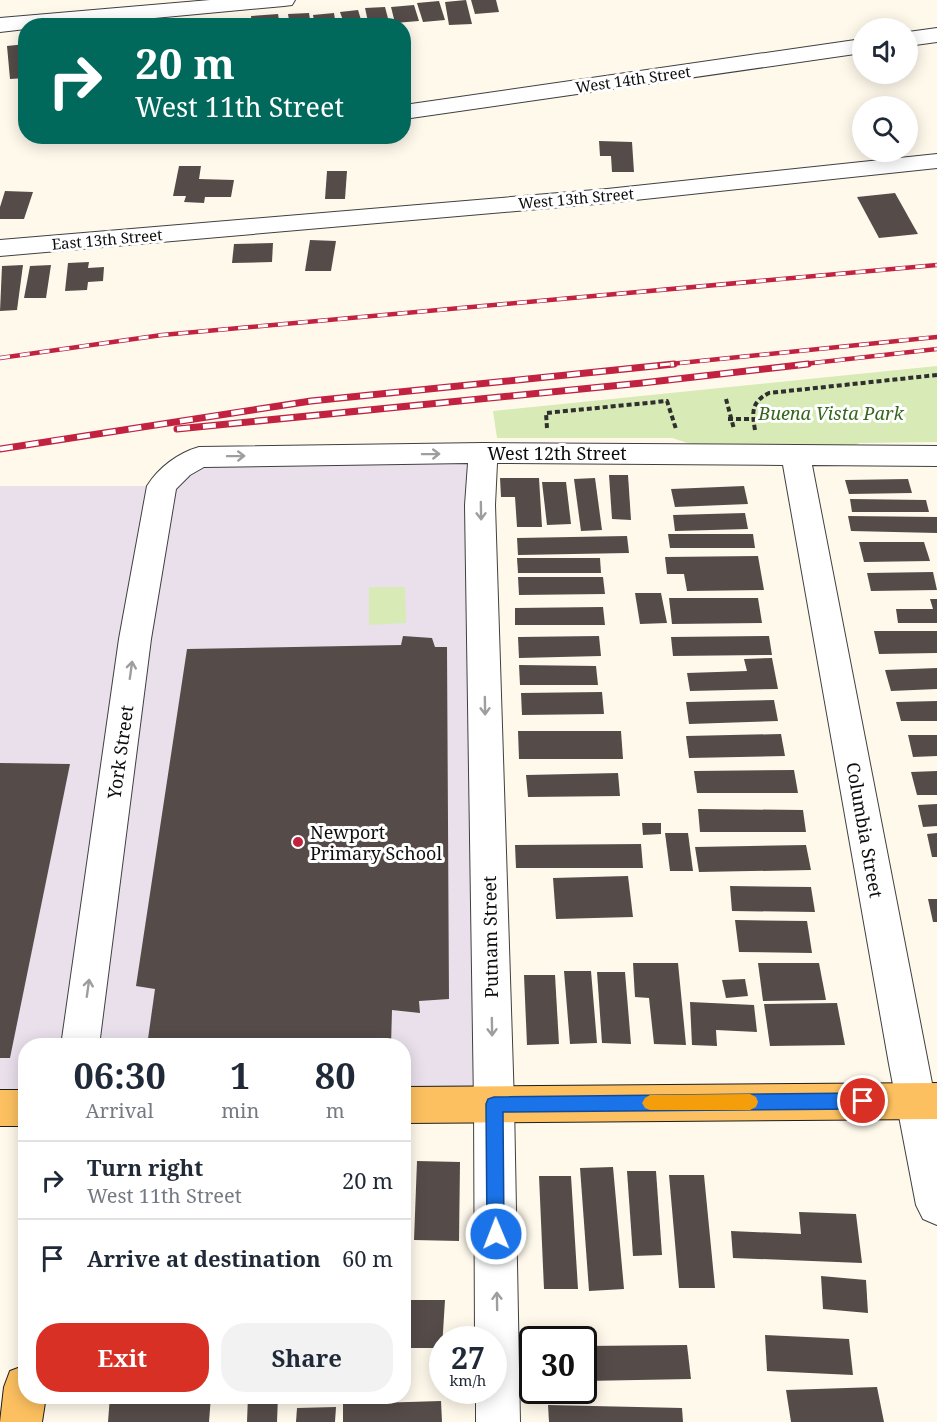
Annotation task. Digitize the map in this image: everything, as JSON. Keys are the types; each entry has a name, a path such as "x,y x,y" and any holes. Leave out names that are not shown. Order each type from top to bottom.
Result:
{"main road":[{"path":"411,1105 927,1101"},
{"path":"0,1108 18,1108"}],"street":[{"path":"80,18 284,0"},
{"path":"0,25 18,23"},
{"path":"918,38 937,35"},
{"name":"West 14th Street","path":"411,111 852,46"},
{"name":"West 13th Street","path":"214,230 629,194 937,161"},
{"name":"East 13th Street","path":"0,248 214,230"},
{"name":"West 12th Street","path":"180,468 199,457 483,453 937,456"},
{"name":"Putnam Street","path":"483,453 481,517 494,1104 498,1422"},
{"name":"Columbia Street","path":"796,455 908,1064 927,1101 937,1205"},
{"name":"York Street","path":"81,1038 135,639 162,486 180,468"}],"path":[{"path":"760,454 752,410 760,397 779,391 937,375"},
{"path":"726,399 729,419 734,430"},
{"path":"547,435 546,413 668,401 678,435"},
{"path":"729,419 753,418"}],"shaded area":[{"name":"Newport Primary School","path":"483,453 494,1104 411,1105 411,1038 18,1038 18,1108 0,1108 0,486 162,486 180,468"}],"green space":[{"name":"Buena Vista Park","path":"937,366 937,442 859,443 847,450 697,446 672,438 497,438 493,411"},
{"path":"369,587 405,587 406,623 369,625"}],"building":[{"path":"466,0 472,24 449,25 445,2"},
{"path":"471,0 496,0 499,12 475,14"},
{"path":"439,1 445,20 423,22 417,3"},
{"path":"414,5 419,21 411,22 411,18 394,18 391,7"},
{"path":"385,7 388,18 367,18 365,8"},
{"path":"358,10 360,18 342,18 340,12"},
{"path":"309,13 310,18 289,18 288,14"},
{"path":"334,13 335,18 314,18 313,15"},
{"path":"278,14 279,18 251,18 251,16"},
{"path":"18,45 18,78 10,79 7,46"},
{"path":"599,141 632,142 634,172 612,172 611,156 600,156"},
{"path":"179,166 201,166 199,179 234,180 231,197 205,197 204,203 184,202 186,196 173,196"},
{"path":"327,171 347,171 345,199 325,199"},
{"path":"5,191 33,192 24,219 0,219 0,207"},
{"path":"895,193 918,234 879,238 857,197"},
{"path":"310,240 336,241 331,271 305,271"},
{"path":"273,243 272,262 232,263 234,244"},
{"path":"89,262 88,268 104,267 103,281 88,282 87,290 65,291 68,263"},
{"path":"23,265 17,310 0,311 2,266"},
{"path":"51,265 46,298 24,298 30,266"},
{"path":"609,475 628,475 631,520 612,519"},
{"path":"500,478 539,478 542,527 517,527 515,497 501,497"},
{"path":"595,478 602,530 581,531 574,479"},
{"path":"908,479 912,493 849,494 845,480"},
{"path":"542,482 566,482 571,524 547,525"},
{"path":"744,486 748,504 675,507 671,489"},
{"path":"850,499 926,500 929,512 852,512"},
{"path":"745,513 748,529 675,531 673,515"},
{"path":"848,516 937,517 937,533 851,531"},
{"path":"668,534 753,534 755,548 670,548"},
{"path":"627,536 629,553 518,555 517,538"},
{"path":"859,542 924,542 930,561 864,562"},
{"path":"758,556 764,590 687,591 684,574 667,574 665,557"},
{"path":"517,558 600,558 601,573 518,573"},
{"path":"933,572 937,590 871,591 867,573"},
{"path":"518,577 603,577 605,594 519,595"},
{"path":"635,593 661,593 667,623 640,624"},
{"path":"669,598 758,598 762,623 672,624"},
{"path":"930,599 937,599 937,623 898,623 896,609 933,609"},
{"path":"603,607 605,625 515,625 515,608"},
{"path":"874,631 937,631 937,653 879,654"},
{"path":"403,636 432,638 435,647 447,647 449,999 419,1001 420,1013 392,1010 391,1038 148,1038 155,989 136,986 187,649 401,645"},
{"path":"599,636 601,656 519,658 518,637"},
{"path":"769,636 772,655 673,656 671,637"},
{"path":"772,658 778,689 690,691 687,673 747,671 744,659"},
{"path":"519,665 596,666 598,685 520,685"},
{"path":"937,668 937,689 891,691 885,670"},
{"path":"602,692 604,714 522,715 521,693"},
{"path":"774,700 778,721 689,724 686,702"},
{"path":"937,701 937,721 901,721 896,702"},
{"path":"518,731 621,731 623,759 519,759"},
{"path":"781,734 785,756 689,758 686,736"},
{"path":"908,735 937,735 937,756 913,757"},
{"path":"0,763 70,764 10,1058 0,1058"},
{"path":"794,770 798,793 697,793 694,771"},
{"path":"937,771 937,795 917,795 911,772"},
{"path":"618,773 620,796 528,797 526,775"},
{"path":"937,804 937,826 923,827 918,805"},
{"path":"698,809 803,810 806,832 700,832"},
{"path":"642,823 661,823 661,834 643,835"},
{"path":"665,833 688,833 693,871 670,871"},
{"path":"937,833 937,857 932,857 927,834"},
{"path":"641,844 643,868 516,868 515,845"},
{"path":"806,845 811,870 699,872 695,847"},
{"path":"628,876 633,917 556,919 553,878"},
{"path":"730,886 811,887 815,912 732,911"},
{"path":"928,899 937,899 937,922 933,922"},
{"path":"735,920 807,921 812,953 739,952"},
{"path":"633,963 678,963 686,1045 654,1044 649,998 635,997"},
{"path":"758,963 819,963 826,1000 763,1001"},
{"path":"564,971 591,971 597,1043 570,1044"},
{"path":"597,972 625,972 631,1044 602,1043"},
{"path":"524,975 555,975 559,1044 527,1045"},
{"path":"745,979 748,996 726,998 722,980"},
{"path":"690,1002 754,1005 757,1032 716,1030 717,1046 692,1045"},
{"path":"837,1003 845,1045 770,1046 764,1004"},
{"path":"417,1161 460,1162 459,1241 414,1240"},
{"path":"613,1167 624,1289 589,1291 580,1168"},
{"path":"627,1171 656,1171 662,1255 633,1256"},
{"path":"669,1175 704,1175 715,1288 679,1288"},
{"path":"539,1176 571,1176 578,1289 544,1289"},
{"path":"799,1212 856,1214 862,1263 733,1258 731,1231 801,1234"},
{"path":"821,1276 866,1280 868,1313 823,1309"},
{"path":"411,1300 445,1300 443,1326 429,1326 429,1348 411,1348"},
{"path":"765,1335 849,1339 853,1375 767,1371"},
{"path":"687,1345 691,1379 597,1381 597,1346"},
{"path":"877,1387 884,1422 791,1422 786,1390"},
{"path":"429,1401 429,1404 441,1404 442,1422 343,1422 343,1404 411,1404 411,1402"},
{"path":"109,1404 210,1404 209,1422 108,1422"},
{"path":"248,1404 278,1404 277,1422 247,1422"},
{"path":"548,1405 682,1408 683,1422 549,1422"},
{"path":"336,1407 335,1422 296,1422 297,1408"}],"railway":[{"path":"0,358 162,335 937,265"},
{"path":"660,365 937,337"},
{"path":"795,365 937,349"},
{"path":"0,449 311,401 674,364"},
{"path":"177,429 642,383 808,364"}],"slow traffic":[{"path":"650,1103 750,1102"}],"place":[{"name":"Newport Primary School","path":"298,842"}],"route":[{"path":"496,1234 494,1104 863,1101"}]}
